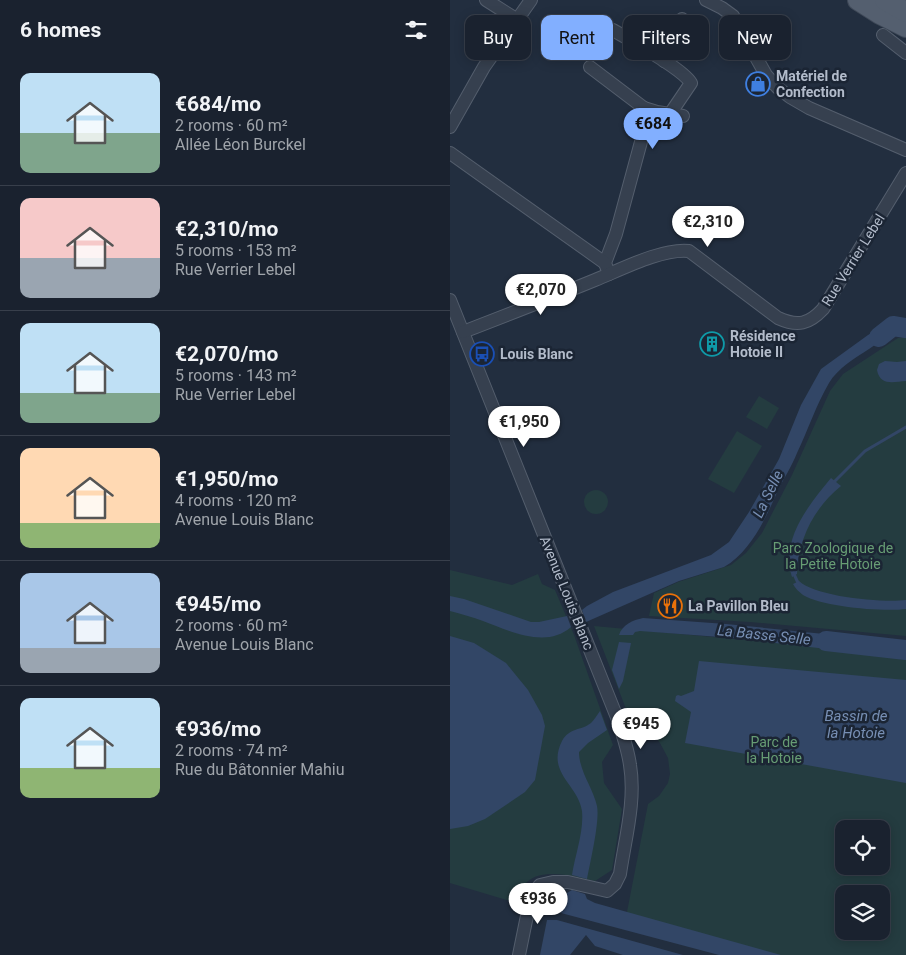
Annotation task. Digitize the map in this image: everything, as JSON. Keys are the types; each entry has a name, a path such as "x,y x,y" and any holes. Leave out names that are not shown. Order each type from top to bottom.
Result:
{"main road":[{"path":"858,0 906,27"},
{"path":"885,0 906,12"}],"street":[{"path":"486,0 510,15"},
{"path":"519,15 532,0"},
{"path":"706,0 733,16 766,75 790,98 906,150"},
{"path":"590,67 644,108 677,115 691,83 688,79 664,61 613,30"},
{"path":"884,35 906,53"},
{"path":"450,127 489,60"},
{"path":"450,154 607,268 645,127 646,117 644,108"},
{"name":"Rue Verrier Lebel","path":"463,332 607,268 679,250 688,251 778,318 794,324 804,322 813,318 823,309 906,173"},
{"name":"Avenue Louis Blanc","path":"450,300 590,648 625,742 630,766 630,807 620,874 616,884 607,891 568,882 553,882 540,885 530,896 518,955"}],"green space":[{"name":"Parc Zoologique de la Petite Hotoie","path":"906,337 906,636 750,622 649,616 654,593 678,582 731,565 746,553 762,533 792,475 830,391 843,374 898,338"},
{"path":"759,396 779,408 767,429 746,417"},
{"path":"737,431 762,446 734,493 708,479"},
{"path":"596,490 605,493 608,502 605,511 596,514 587,511 584,502 587,493"},
{"path":"450,570 512,585 538,574 542,584 555,590 574,635 613,745 602,762 604,783 622,809 612,870 595,881 560,874 534,877 525,884 517,903 450,883"},
{"name":"Parc de la Hotoie","path":"594,626 906,655 906,955 771,955 626,917 648,804 659,796 668,783 670,774 668,758 660,743 649,729 628,714"}],"water":[{"path":"903,319 903,332 885,338 853,360 842,368 829,383 793,463 763,522 750,543 734,560 724,567 679,581 586,622 582,610 587,606 613,592 711,555 729,542 749,512 779,459 801,405 821,369 868,335 893,321"},
{"path":"885,361 906,361 906,381 888,382 881,379 877,370 879,364"},
{"path":"831,478 841,486 823,504 809,525 800,549 797,574 792,577 789,563 793,536 806,511"},
{"path":"799,581 808,587 820,591 850,598 882,601 906,600 906,609 869,609 824,603 800,593 793,584"},
{"path":"450,596 531,622 567,616 571,627 550,637 528,636 516,633 450,611"},
{"path":"643,618 854,637 853,652 733,638 640,631 635,632 633,635 619,635 620,631 628,624"},
{"path":"450,636 474,643 506,663 528,690 542,715 545,726 535,780 525,792 485,819 468,826 450,829"},
{"path":"858,638 906,642 906,657 857,652"},
{"path":"619,642 631,643 623,681 619,689 612,670"},
{"name":"Bassin de la Hotoie","path":"699,661 906,680 906,783 685,743 691,712 675,701 676,696 694,691"},
{"path":"600,711 607,730 588,743 579,752 581,766 595,799 598,813 587,879 572,875 581,835 582,811 575,793 560,770 558,752 562,741 568,733 591,723"},
{"path":"572,890 585,894 587,899 595,903 781,955 719,955 561,913 567,893"},
{"path":"547,920 557,920 683,955 623,955 595,946 586,935 570,955 540,955"}],"waterway":[{"name":"La Selle","path":"879,337 893,326 906,328"},
{"path":"833,483 865,451 906,427"},
{"path":"793,572 799,585"},
{"name":"La Basse Selle","path":"826,641 906,650"}],"place":[{"name":"Matériel de Confection","path":"758,84"},
{"name":"Résidence Hotoie II","path":"712,344"},
{"name":"Louis Blanc","path":"482,354"},
{"name":"La Pavillon Bleu","path":"670,606"}]}
